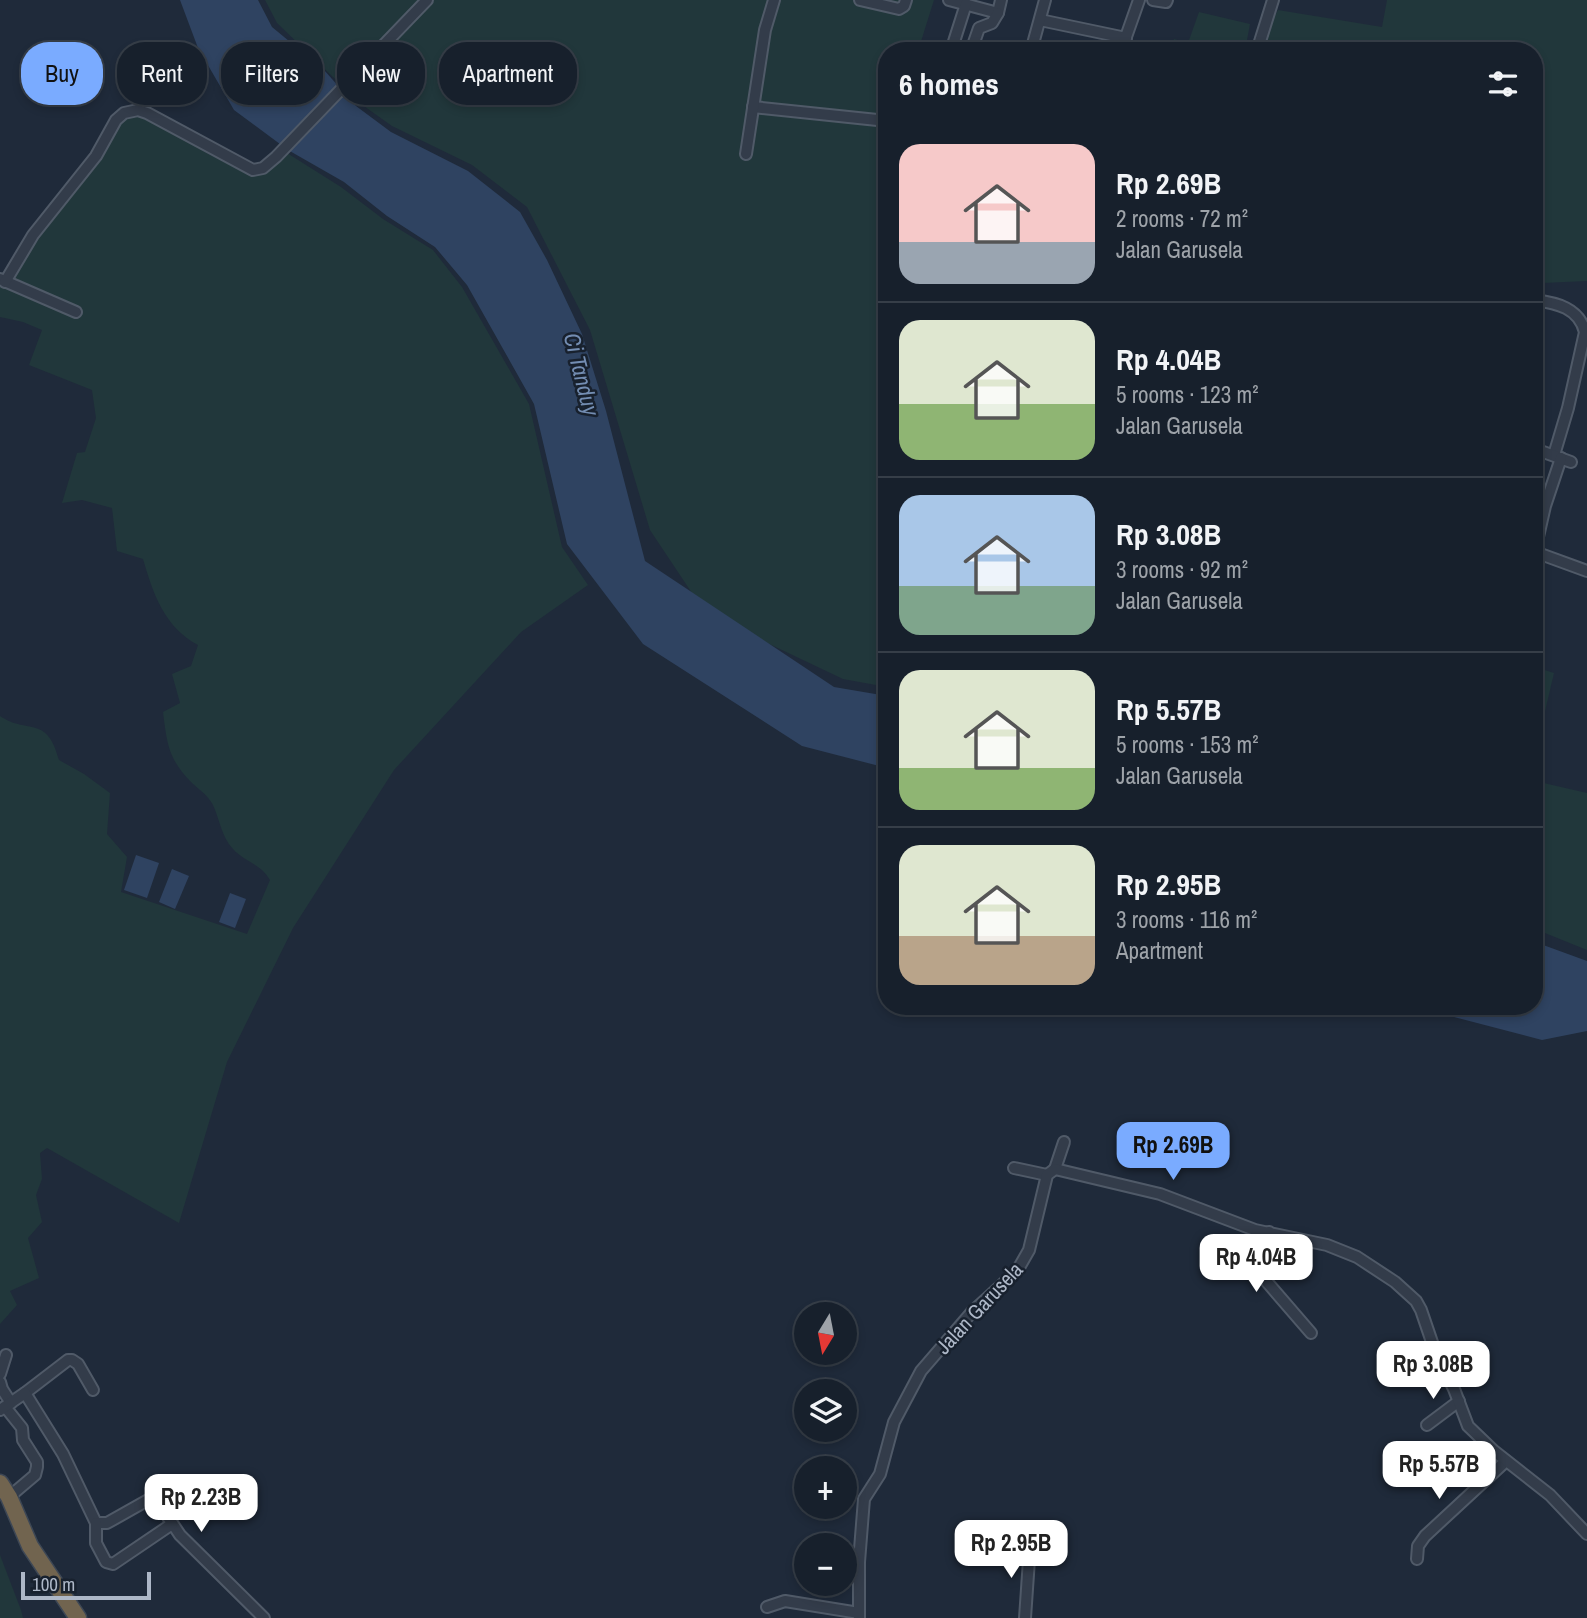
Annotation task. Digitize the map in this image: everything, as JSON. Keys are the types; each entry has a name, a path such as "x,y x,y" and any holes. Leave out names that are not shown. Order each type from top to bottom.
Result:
{"highway":[{"path":"4,1490 30,1546 78,1618"}],"street":[{"path":"76,312 3,280 33,235 96,156 116,120 124,113 138,110 160,118 253,170 263,168 427,0"},
{"path":"746,154 765,30 774,0"},
{"path":"860,0 900,9 906,0"},
{"path":"949,0 998,13"},
{"path":"961,21 979,28 996,21 1001,0"},
{"path":"1034,42 1045,0"},
{"path":"1124,42 1139,0"},
{"path":"1153,0 1167,1"},
{"path":"1260,42 1273,0"},
{"path":"954,42 966,4"},
{"path":"1040,20 1126,38"},
{"path":"974,42 979,28"},
{"path":"753,107 878,120"},
{"path":"1543,301 1572,311 1582,322 1585,332 1568,408 1562,458 1543,515"},
{"path":"1543,452 1562,458"},
{"path":"1543,554 1587,570"},
{"name":"Jalan Garusela","path":"859,1615 859,1562 864,1499 880,1474 894,1422 921,1371 971,1313 1010,1279 1025,1259 1051,1172 1064,1142"},
{"path":"1014,1168 1051,1172 1160,1194 1255,1230 1327,1245 1357,1257 1395,1282 1416,1301 1468,1426 1506,1461 1550,1495 1587,1534"},
{"path":"1269,1232 1265,1275 1267,1282 1311,1333"},
{"path":"0,1374 6,1355"},
{"path":"6,1407 59,1366 72,1360 78,1364 93,1390"},
{"path":"0,1382 6,1407 22,1428 23,1440 37,1462 35,1475 4,1490"},
{"path":"25,1393 63,1454 96,1523 96,1543 106,1562 113,1564 172,1524"},
{"path":"1427,1425 1459,1401"},
{"path":"1417,1559 1418,1545 1424,1536 1506,1461"},
{"path":"96,1523 107,1523 155,1496 161,1500 180,1535 264,1618"},
{"path":"1025,1618 1030,1545"},
{"path":"767,1607 785,1601 859,1615"}],"green space":[{"path":"265,0 934,0 921,42 878,42 878,685 843,679 706,614 650,530 590,330 527,207 472,165 392,126 362,105 425,105 425,42 337,42 337,81 323,67 323,42 297,42 277,23"},
{"path":"1387,0 1587,0 1587,281 1543,283 1543,42 1266,42 1268,29 1278,10 1382,27"},
{"path":"1199,12 1250,24 1247,42 1188,42"},
{"path":"137,114 158,123 210,155 250,173 279,161 287,153 433,250 462,287 529,404 562,547 588,585 521,632 394,770 293,928 227,1062 179,1223 47,1148 40,1153 42,1179 36,1195 42,1222 28,1238 39,1278 10,1291 17,1305 0,1324 0,716 42,731 49,736 59,760 110,793 107,834 127,857 121,892 247,934 270,880 262,870 238,854 229,844 211,801 183,773 170,750 163,712 180,703 172,674 191,666 198,645 186,638 168,619 151,584 143,559 117,551 112,508 82,500 62,503 77,453 85,452 96,418 92,390 29,365 42,330 0,317 0,283 118,123 125,116"},
{"path":"1543,670 1554,673 1543,720"},
{"path":"1543,783 1587,793 1587,950 1543,932"},
{"path":"0,1555 21,1610 23,1618 0,1618"}],"water":[{"path":"180,0 258,0 272,27 290,42 221,42 221,88 207,64 207,42 196,42"},
{"name":"Ci Tanduy","path":"323,69 337,85 337,105 355,105 391,132 468,171 520,212 547,260 582,334 606,411 645,561 834,687 878,694 878,766 802,746 643,644 567,544 534,404 467,285 435,247 387,216 344,182 288,150 234,110 231,105 323,105"},
{"path":"136,855 159,863 147,898 124,890"},
{"path":"172,869 189,876 175,909 159,902"},
{"path":"230,893 246,899 235,928 219,922"},
{"path":"1543,945 1587,961 1587,1031 1542,1040 1446,1015 1543,1015"}]}
